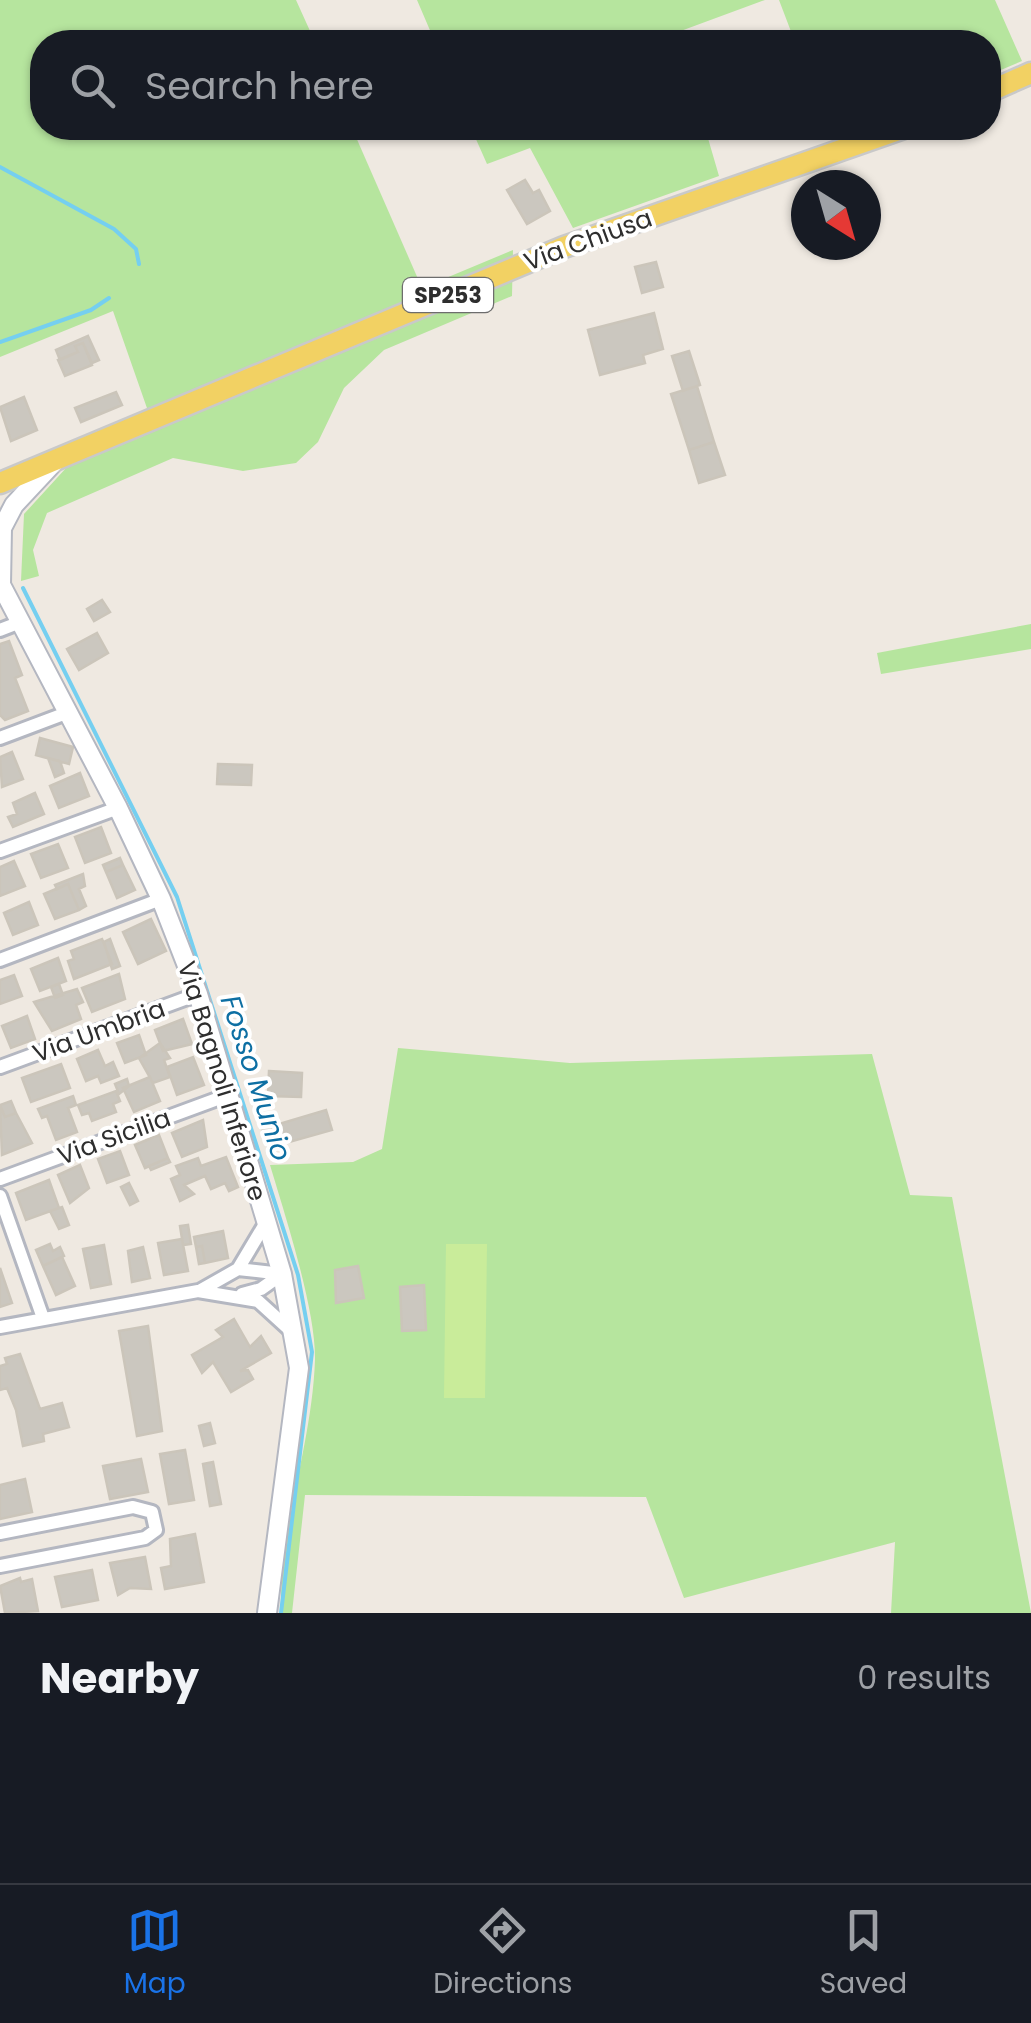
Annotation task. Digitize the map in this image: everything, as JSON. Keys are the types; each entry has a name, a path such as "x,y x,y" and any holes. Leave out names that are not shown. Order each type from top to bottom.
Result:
{"main road":[{"path":"1001,86 1031,73"},
{"name":"Via Chiusa","path":"0,483 564,246 869,140"}],"street":[{"name":"Via Bagnoli Inferiore","path":"56,460 14,505 1,527 1,584 9,626 69,712 161,900 198,994 282,1274 296,1338 297,1401 276,1523 267,1613"},
{"path":"0,738 69,712"},
{"path":"0,850 118,808"},
{"path":"0,960 161,900"},
{"name":"Via Umbria","path":"0,1067 198,994"},
{"name":"Via Sicilia","path":"0,1179 228,1095"},
{"path":"0,1196 43,1318"},
{"path":"198,1291 238,1269 266,1224"},
{"path":"238,1269 282,1274"},
{"path":"239,1294 260,1289 282,1274"},
{"path":"0,1327 198,1291 239,1294 258,1301 279,1316 296,1338"},
{"path":"0,1533 133,1507 152,1512 157,1521 156,1530 145,1538 0,1566"}],"green space":[{"path":"0,0 296,0 310,30 30,30 30,140 357,140 422,288 513,250 512,296 384,350 344,388 318,442 296,463 243,471 173,458 47,513 33,550 39,576 21,581 24,514 67,467 155,431 113,311 0,357"},
{"path":"417,0 765,0 683,30 430,30"},
{"path":"779,0 995,0 1022,61 1001,70 1001,30 790,30"},
{"path":"476,140 708,140 719,176 573,228 530,148 487,164"},
{"path":"1031,624 1031,649 881,674 877,653"},
{"path":"398,1048 570,1063 872,1054 910,1195 952,1197 1031,1613 891,1613 895,1542 684,1598 646,1497 305,1495 292,1613 281,1613 285,1549 308,1424 315,1360 305,1290 270,1165 353,1162 382,1149"},
{"path":"446,1244 487,1244 485,1398 444,1398"}],"building":[{"path":"525,180 533,193 539,190 550,211 527,224 507,190"},
{"path":"656,262 663,287 642,293 635,267"},
{"path":"654,313 663,349 643,355 645,363 600,375 588,330"},
{"path":"88,336 99,360 92,363 83,343 75,346 78,352 60,360 56,350"},
{"path":"83,343 92,365 65,376 58,360 78,352 75,346"},
{"path":"689,351 700,385 683,391 672,356"},
{"path":"697,386 714,442 689,450 671,394"},
{"path":"116,392 122,405 81,422 75,408"},
{"path":"24,397 37,430 11,441 0,407"},
{"path":"714,442 725,475 699,483 689,450"},
{"path":"102,600 110,612 94,621 87,609"},
{"path":"97,633 108,653 79,670 67,649"},
{"path":"9,641 22,675 15,678 28,711 5,720 0,715 0,644"},
{"path":"40,738 73,747 69,764 36,755"},
{"path":"12,752 23,779 2,787 0,757"},
{"path":"48,758 60,761 64,773 55,777"},
{"path":"218,764 252,765 251,785 217,784"},
{"path":"80,773 89,796 59,808 50,786"},
{"path":"35,793 44,814 13,827 8,817 17,814 13,803"},
{"path":"101,827 111,853 85,863 75,837"},
{"path":"58,844 68,868 41,878 31,854"},
{"path":"120,858 123,865 106,872 103,865"},
{"path":"14,861 25,886 0,896 0,867"},
{"path":"123,865 135,890 117,898 106,872"},
{"path":"83,874 85,886 79,889 86,906 79,910 68,884 57,889 55,885"},
{"path":"68,884 79,910 55,919 44,894"},
{"path":"29,902 38,925 13,935 4,913"},
{"path":"151,919 166,951 138,964 123,932"},
{"path":"102,939 112,964 74,979 68,961 74,959 71,951"},
{"path":"110,939 120,966 112,969 104,942"},
{"path":"58,958 66,981 40,991 31,969"},
{"path":"119,974 125,999 92,1012 82,988"},
{"path":"14,975 22,996 0,1004 0,980"},
{"path":"59,984 63,995 55,998 51,987"},
{"path":"77,989 83,1002 76,1005 81,1019 52,1031 34,1002"},
{"path":"27,1016 35,1039 11,1048 2,1026"},
{"path":"183,1019 192,1044 163,1051 155,1030"},
{"path":"139,1035 146,1055 125,1063 117,1043"},
{"path":"160,1043 170,1058 164,1060 170,1077 153,1083 139,1058"},
{"path":"98,1050 105,1066 113,1062 119,1076 101,1083 98,1076 86,1081 77,1059"},
{"path":"193,1057 204,1085 177,1095 167,1067"},
{"path":"61,1064 70,1088 31,1102 22,1078"},
{"path":"269,1071 302,1073 301,1097 268,1096"},
{"path":"150,1077 160,1101 134,1112 123,1088"},
{"path":"127,1079 129,1086 119,1094 115,1084"},
{"path":"116,1091 120,1101 113,1104 116,1112 92,1121 89,1113 82,1115 78,1105"},
{"path":"73,1096 76,1105 68,1108 77,1132 56,1140 47,1116 42,1118 38,1109"},
{"path":"11,1101 16,1113 5,1117 0,1105"},
{"path":"0,1106 5,1117 16,1113 32,1143 2,1155"},
{"path":"326,1110 332,1130 268,1148 262,1129"},
{"path":"203,1120 207,1147 182,1157 172,1133"},
{"path":"159,1135 168,1158 145,1168 135,1145"},
{"path":"120,1151 129,1175 107,1183 98,1159"},
{"path":"226,1157 238,1187 229,1191 225,1183 211,1189 205,1176 184,1185 194,1194 180,1201 171,1179 180,1175 176,1166 198,1158 201,1166"},
{"path":"168,1158 170,1162 151,1170 149,1166"},
{"path":"80,1165 89,1188 70,1203 58,1175"},
{"path":"49,1180 59,1208 26,1220 16,1193"},
{"path":"129,1183 138,1201 130,1205 121,1187"},
{"path":"62,1207 69,1225 59,1229 50,1211"},
{"path":"188,1225 191,1244 183,1245 180,1226"},
{"path":"223,1231 228,1258 205,1263 202,1246 196,1247 194,1237"},
{"path":"182,1239 188,1271 164,1275 158,1243"},
{"path":"50,1244 53,1251 60,1247 64,1256 43,1266 36,1250"},
{"path":"104,1245 111,1284 91,1288 83,1249"},
{"path":"202,1246 205,1263 199,1264 196,1247"},
{"path":"143,1247 150,1278 132,1282 128,1251"},
{"path":"62,1257 75,1286 56,1295 43,1266"},
{"path":"358,1266 364,1298 336,1303 335,1270"},
{"path":"0,1268 12,1303 0,1307"},
{"path":"424,1285 426,1330 402,1331 400,1287"},
{"path":"234,1319 250,1347 261,1336 271,1353 240,1371 248,1370 253,1379 231,1392 213,1362 202,1373 192,1355 223,1337 216,1330"},
{"path":"148,1326 162,1431 137,1436 119,1331"},
{"path":"20,1354 40,1409 62,1403 69,1427 43,1434 44,1441 23,1446 7,1388 0,1390 0,1366 7,1364 5,1358"},
{"path":"210,1423 215,1443 204,1446 199,1426"},
{"path":"185,1450 194,1500 169,1504 160,1454"},
{"path":"141,1459 148,1492 110,1499 103,1466"},
{"path":"213,1462 221,1504 210,1506 203,1464"},
{"path":"25,1479 32,1512 0,1519 0,1485"},
{"path":"195,1534 204,1582 165,1589 161,1568 171,1566 170,1539"},
{"path":"145,1557 151,1589 130,1588 118,1595 110,1563"},
{"path":"92,1570 98,1600 62,1607 55,1577"},
{"path":"20,1578 21,1582 32,1579 38,1611 5,1613 0,1586"}],"waterway":[{"name":"Fosso Munio","path":"0,167 114,229 136,249 139,264"},
{"name":"Fosso Munio","path":"0,342 91,310 109,298"},
{"name":"Fosso Munio","path":"23,588 177,897 298,1275 312,1352 281,1613"}]}
